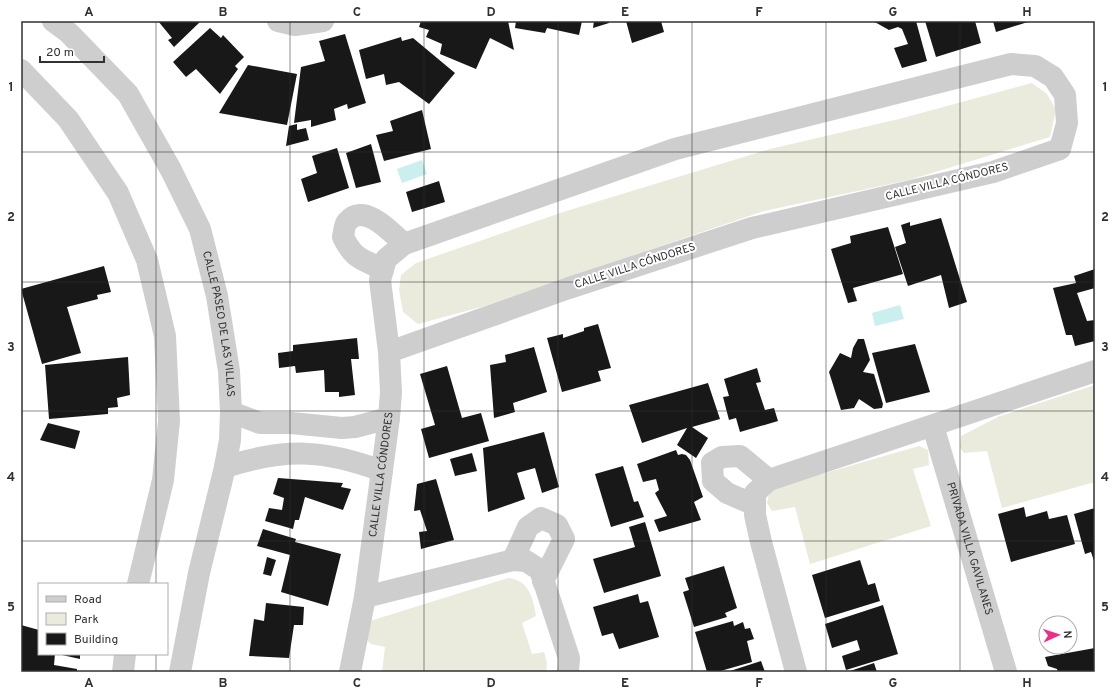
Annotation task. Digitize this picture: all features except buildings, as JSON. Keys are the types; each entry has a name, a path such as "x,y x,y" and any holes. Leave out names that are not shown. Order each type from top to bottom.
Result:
{"street":[{"name":"CALLE PASEO DE LAS VILLAS","path":"53,21 69,33 128,94 171,170 200,229 218,296 230,370 230,440 225,467 199,573 180,672"},
{"path":"278,21 295,25 323,21"},
{"name":"CALLE VILLA CÓNDORES","path":"350,672 365,597 389,418 391,392 389,352 380,280 386,259 404,244 675,149 1011,64 1036,66 1053,77 1065,95 1067,123 1060,149 994,172 752,228 569,288 389,352"},
{"path":"21,70 68,119 118,193 146,260 165,336 169,421 163,480 138,583"},
{"path":"383,270 360,259 351,252 343,237 346,223 354,217 367,216 378,221 404,244"},
{"path":"796,672 761,542 755,515 755,493 769,480 1095,371"},
{"path":"231,412 260,423 291,423 321,427 355,427 389,418"},
{"name":"PRIVADA VILLA GAVILANES","path":"933,426 1006,672"},
{"path":"319,453 321,427"},
{"path":"225,467 256,457 281,454 319,453 352,459 382,470"},
{"path":"755,505 728,493 713,481 712,462 722,457 740,456 769,480"},
{"path":"513,560 528,528 541,518 557,525 564,539 543,581"},
{"path":"365,597 513,560 526,560 540,570 574,670"},
{"path":"123,672 125,655"}],"green space":[{"path":"1032,83 1047,94 1056,110 1050,137 909,180 764,211 481,307 418,324 403,312 399,290 401,275 416,263 563,212 770,149 899,119"},
{"path":"1095,385 1095,482 1002,508 987,451 964,453 960,448 961,436 1000,416"},
{"path":"919,446 928,450 929,465 913,469 931,526 810,564 795,507 772,511 767,503 770,489"},
{"path":"508,578 521,582 529,591 536,616 522,623 532,654 544,652 547,663 546,672 382,672 385,647 371,644 367,640 370,621"}],"water":[{"path":"422,160 427,174 402,183 397,169"},
{"path":"900,305 904,319 875,326 872,313"}]}
